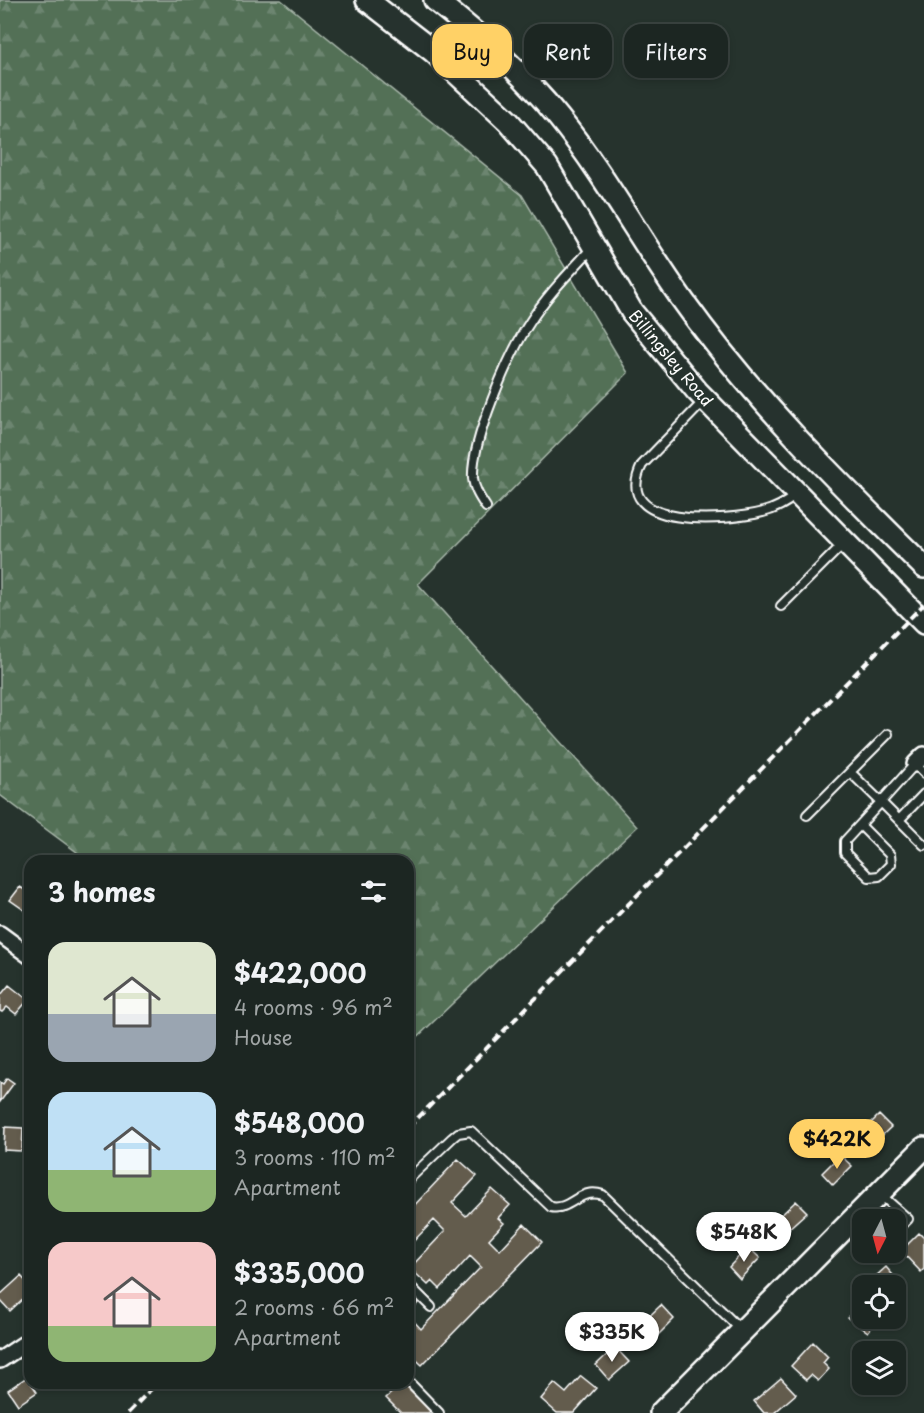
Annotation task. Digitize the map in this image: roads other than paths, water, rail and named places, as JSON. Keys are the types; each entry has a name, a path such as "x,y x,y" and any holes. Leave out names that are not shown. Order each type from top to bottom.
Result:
{"main road":[{"name":"Billingsley Road","path":"367,0 434,52 508,121 547,166 632,312 705,400 846,541 924,623"},
{"path":"435,0 478,34 531,85 560,119 684,302 742,377 794,438 924,567"},
{"path":"661,1413 924,1148"}],"street":[{"path":"0,934 24,952"},
{"path":"0,1360 24,1344"}],"lane":[{"path":"486,507 475,486 474,460 478,440 496,393 529,323 593,247"},
{"path":"705,400 642,465 637,475 637,488 650,508 665,516 740,517 781,506 799,494"},
{"path":"781,606 846,541"},
{"path":"807,815 888,735"},
{"path":"860,825 890,855 891,864 879,876 869,877 845,853 844,841 881,802 921,764"},
{"path":"850,772 924,845"},
{"path":"899,820 924,794"},
{"path":"414,1174 458,1133 471,1131 551,1207 558,1208 587,1193 603,1195 742,1331"},
{"path":"879,1193 897,1209"},
{"path":"414,1290 431,1307"},
{"path":"414,1387 439,1413"}],"railway":[{"path":"414,1122 924,604"},
{"path":"128,1413 151,1389"}]}
